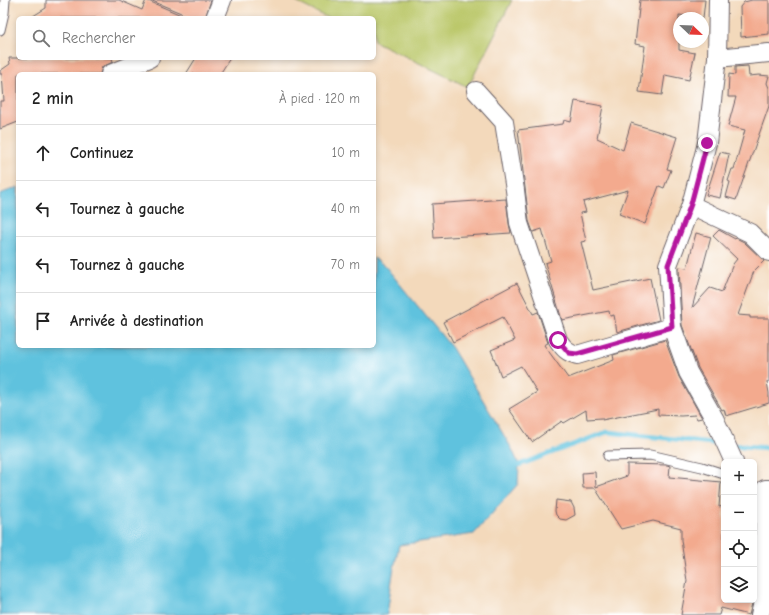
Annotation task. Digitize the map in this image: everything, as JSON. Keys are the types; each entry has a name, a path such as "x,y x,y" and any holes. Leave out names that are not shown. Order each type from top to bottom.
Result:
{"street":[{"path":"216,16 222,0"},
{"path":"718,0 717,58 707,143 691,204 668,265 672,327 688,372 715,420 733,459"},
{"path":"717,58 769,53"},
{"path":"115,72 145,60"},
{"path":"476,91 504,122 519,223 558,340 564,348 569,353 577,354 672,327"},
{"path":"691,204 750,233 769,252"},
{"path":"760,615 763,602 763,488"}],"lane":[{"path":"0,30 6,0"},
{"path":"608,456 650,455 702,466 721,473"}],"green space":[{"path":"292,0 512,0 468,87 376,42 376,16 324,16"}],"water":[{"path":"16,188 16,348 376,348 376,259 385,266 452,348 512,449 519,465 518,484 474,534 399,545 387,615 0,615 0,194"}],"building":[{"path":"46,0 119,0 142,10 146,0 183,16 33,16 46,8"},
{"path":"150,0 211,0 206,16 188,16"},
{"path":"640,0 705,0 704,12 673,12 673,48 679,48 679,50 695,53 689,80 665,75 662,95 639,92 645,46 635,44"},
{"path":"752,0 769,0 769,34 741,37 740,7 744,2"},
{"path":"9,58 16,58 16,60 112,60 113,62 102,67 101,72 16,72 16,123 0,129 0,101 4,101 2,74 0,74 0,71 10,64"},
{"path":"195,60 229,60 221,72 187,72"},
{"path":"748,66 749,76 769,76 767,83 769,88 769,106 736,200 726,197 730,182 728,181 732,169 734,169 745,130 728,126 736,97 728,97 729,74 735,75 735,67"},
{"path":"575,101 603,106 597,138 623,150 631,123 677,137 667,169 671,170 664,188 659,186 645,224 619,214 628,190 583,202 586,212 580,213 586,241 581,242 593,290 650,278 659,320 617,332 614,315 610,316 609,311 562,320 545,263 551,261 542,229 533,232 529,221 518,130 563,124 564,120 571,122"},
{"path":"720,152 729,154 720,198 706,195"},
{"path":"506,199 511,233 434,238 432,204"},
{"path":"719,230 744,242 764,261 754,271 738,315 750,316 750,318 769,318 769,381 767,382 769,403 726,416 724,409 722,410 698,368 682,325 679,267 687,268 696,233 711,237 692,308 710,288 722,292 733,264 737,259 713,236"},
{"path":"517,283 533,314 538,312 548,343 544,345 568,378 614,360 613,355 665,340 679,377 702,418 697,419 695,415 658,415 658,409 602,420 602,418 587,419 586,410 564,423 562,421 532,442 509,409 537,392 521,366 501,376 491,350 515,340 503,317 453,342 443,322"},
{"path":"627,464 667,465 670,466 669,477 721,482 719,507 721,507 721,603 752,603 749,615 721,608 719,615 681,615 687,581 681,540 681,528 653,521 621,529 595,488 583,488 582,473 595,472 596,487 627,476"},
{"path":"556,500 571,502 575,515 566,520 560,519 556,515 555,511"}],"waterway":[{"path":"519,465 607,432 722,444"},
{"path":"730,445 769,448"}],"route":[{"path":"558,340 569,353 577,354 672,327 668,265 691,204 707,143"}]}
